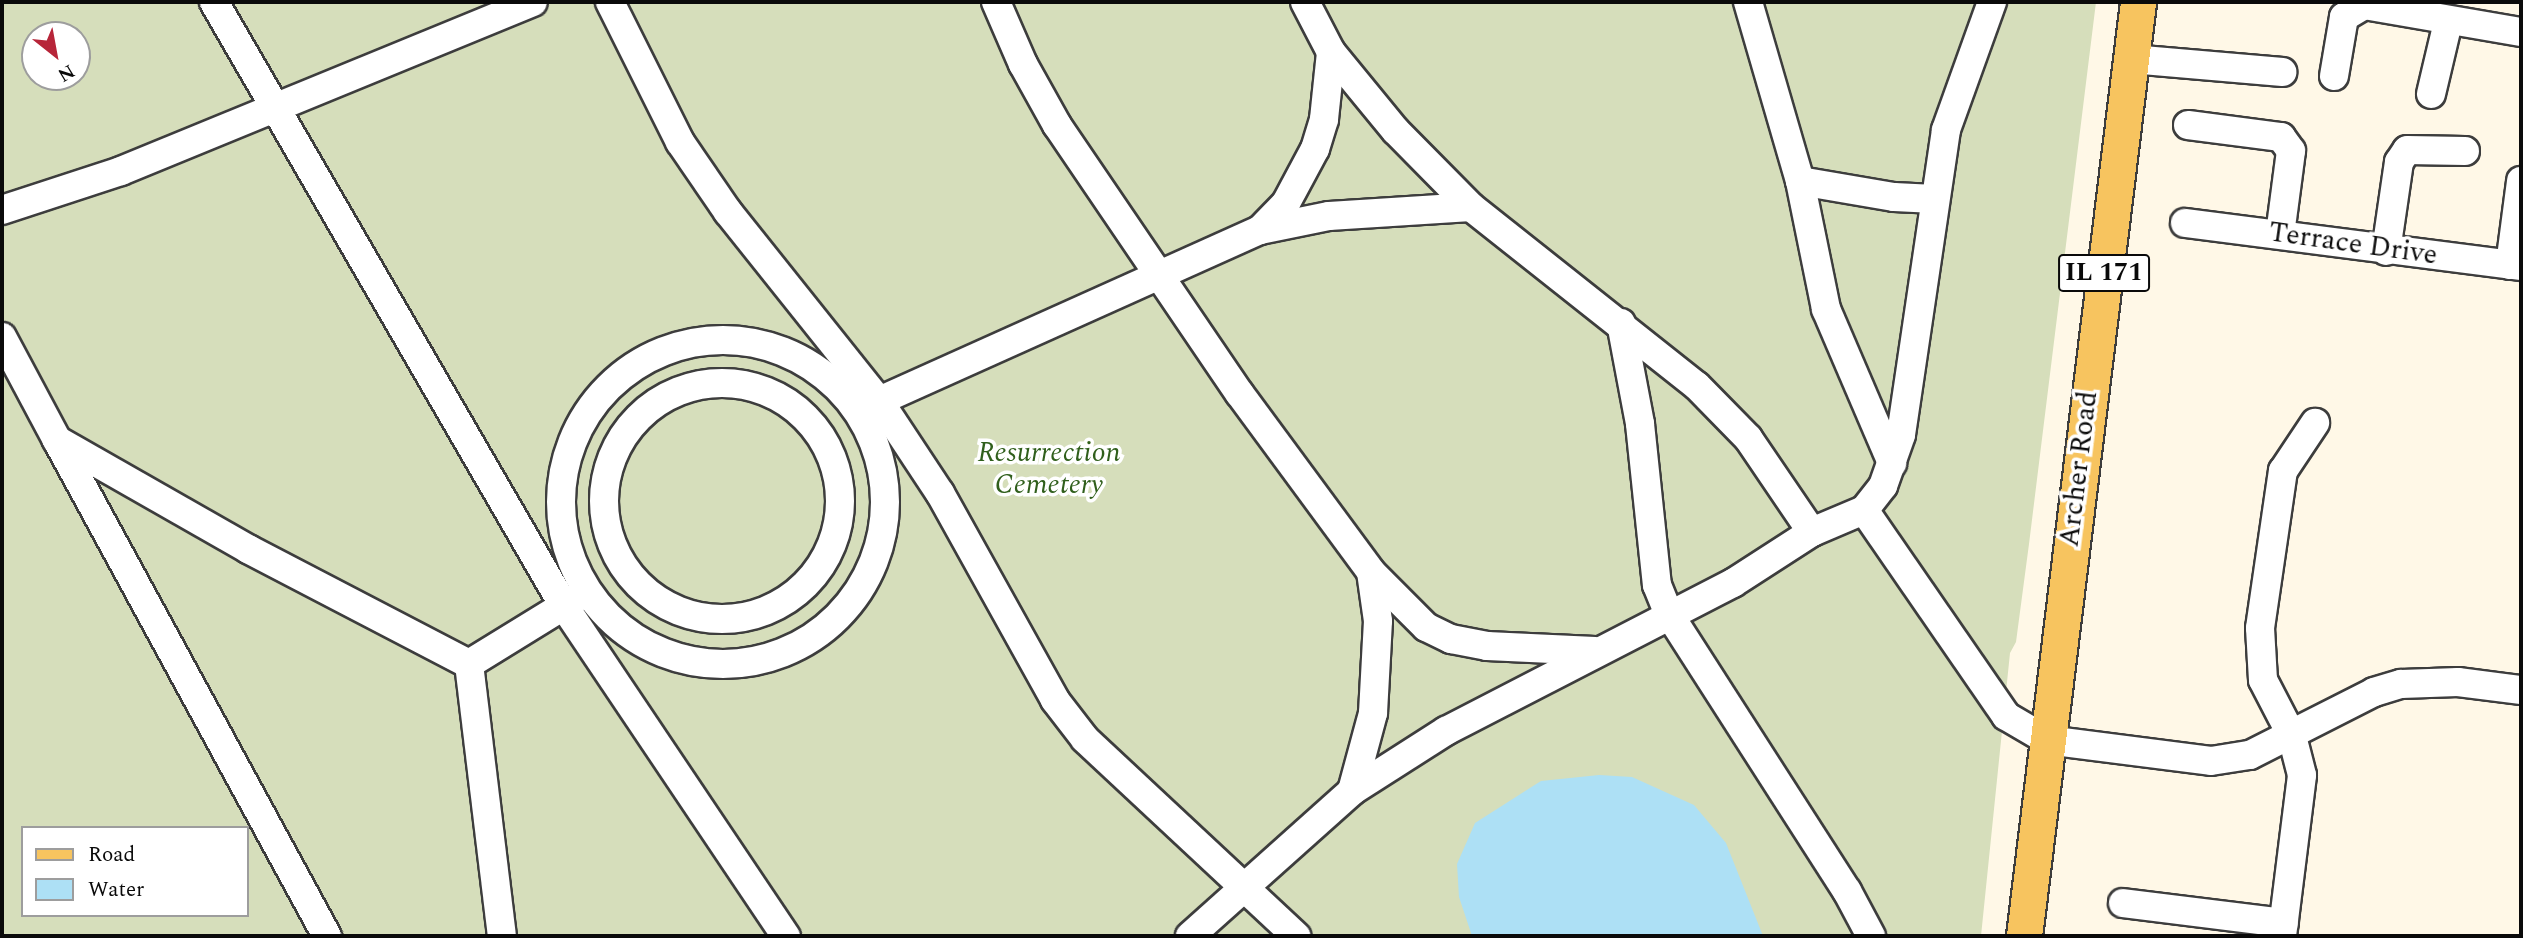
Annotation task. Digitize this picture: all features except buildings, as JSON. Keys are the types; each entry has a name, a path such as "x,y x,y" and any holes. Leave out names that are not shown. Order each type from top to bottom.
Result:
{"main road":[{"name":"Archer Road","path":"2024,936 2138,2"}],"street":[{"path":"214,2 575,599 786,936"},
{"path":"2,211 121,171 533,2"},
{"path":"610,2 680,142 870,407 940,493 1055,700 1085,739 1296,936"},
{"path":"996,2 1023,64 1057,125 1160,276 1371,572 1426,627 1451,639 1499,647 1595,651"},
{"path":"1305,2 1331,52 1396,131 1471,207 1621,323 1697,386 1748,438 1812,531"},
{"path":"1748,2 1800,181 1826,309 1892,463"},
{"path":"1190,936 1352,791 1446,731 1595,651 1733,583 1812,531 1864,510 1882,486 1901,435 1946,130 1992,2"},
{"path":"2334,76 2344,17 2364,5 2426,13 2448,22 2521,32"},
{"path":"2431,94 2448,22"},
{"path":"1260,230 1286,203 1315,149 1325,119 1331,52"},
{"path":"2131,59 2281,72"},
{"path":"2188,125 2281,137 2291,151 2280,234"},
{"path":"2386,251 2399,162 2407,150 2465,151"},
{"path":"1800,181 1894,197 1935,199"},
{"path":"2516,265 2521,181"},
{"path":"870,407 1260,230 1329,216 1471,207"},
{"name":"Terrace Drive","path":"2185,223 2280,234 2386,251 2516,265"},
{"path":"1621,323 1640,424 1657,585 1669,614 1847,891 1871,936"},
{"path":"2,337 327,936"},
{"path":"726,384 728,339"},
{"path":"728,339 768,345 804,360 870,407 884,477 886,511 876,555 849,604 825,628 797,647 732,665 697,663 665,654 634,639 575,599 561,518 564,468 572,440 591,406 618,377 652,355 689,343 728,339"},
{"path":"726,384 778,397 822,437 840,488 833,542 815,574 788,599 754,615 705,618 657,600 628,573 617,556 605,518 607,478 621,440 647,410 682,390 726,384"},
{"path":"2123,903 2283,930 2302,775 2292,736 2263,680 2260,628 2283,471 2315,423"},
{"path":"57,440 248,549 469,664"},
{"path":"564,468 607,478"},
{"path":"1864,510 2007,716 2046,740 2211,761 2250,755 2374,692 2401,684 2458,682 2521,690"},
{"path":"833,542 876,555"},
{"path":"1352,791 1373,713 1378,621 1371,572"},
{"path":"469,664 575,599"},
{"path":"697,663 705,618"},
{"path":"469,664 502,936"}],"green space":[{"name":"Resurrection Cemetery","path":"2,2 2096,2 2029,544 2016,642 2010,653 1981,936 2,936"}],"water":[{"path":"1599,775 1632,777 1694,805 1726,843 1763,936 1472,936 1459,897 1457,864 1475,823 1541,781"}]}
